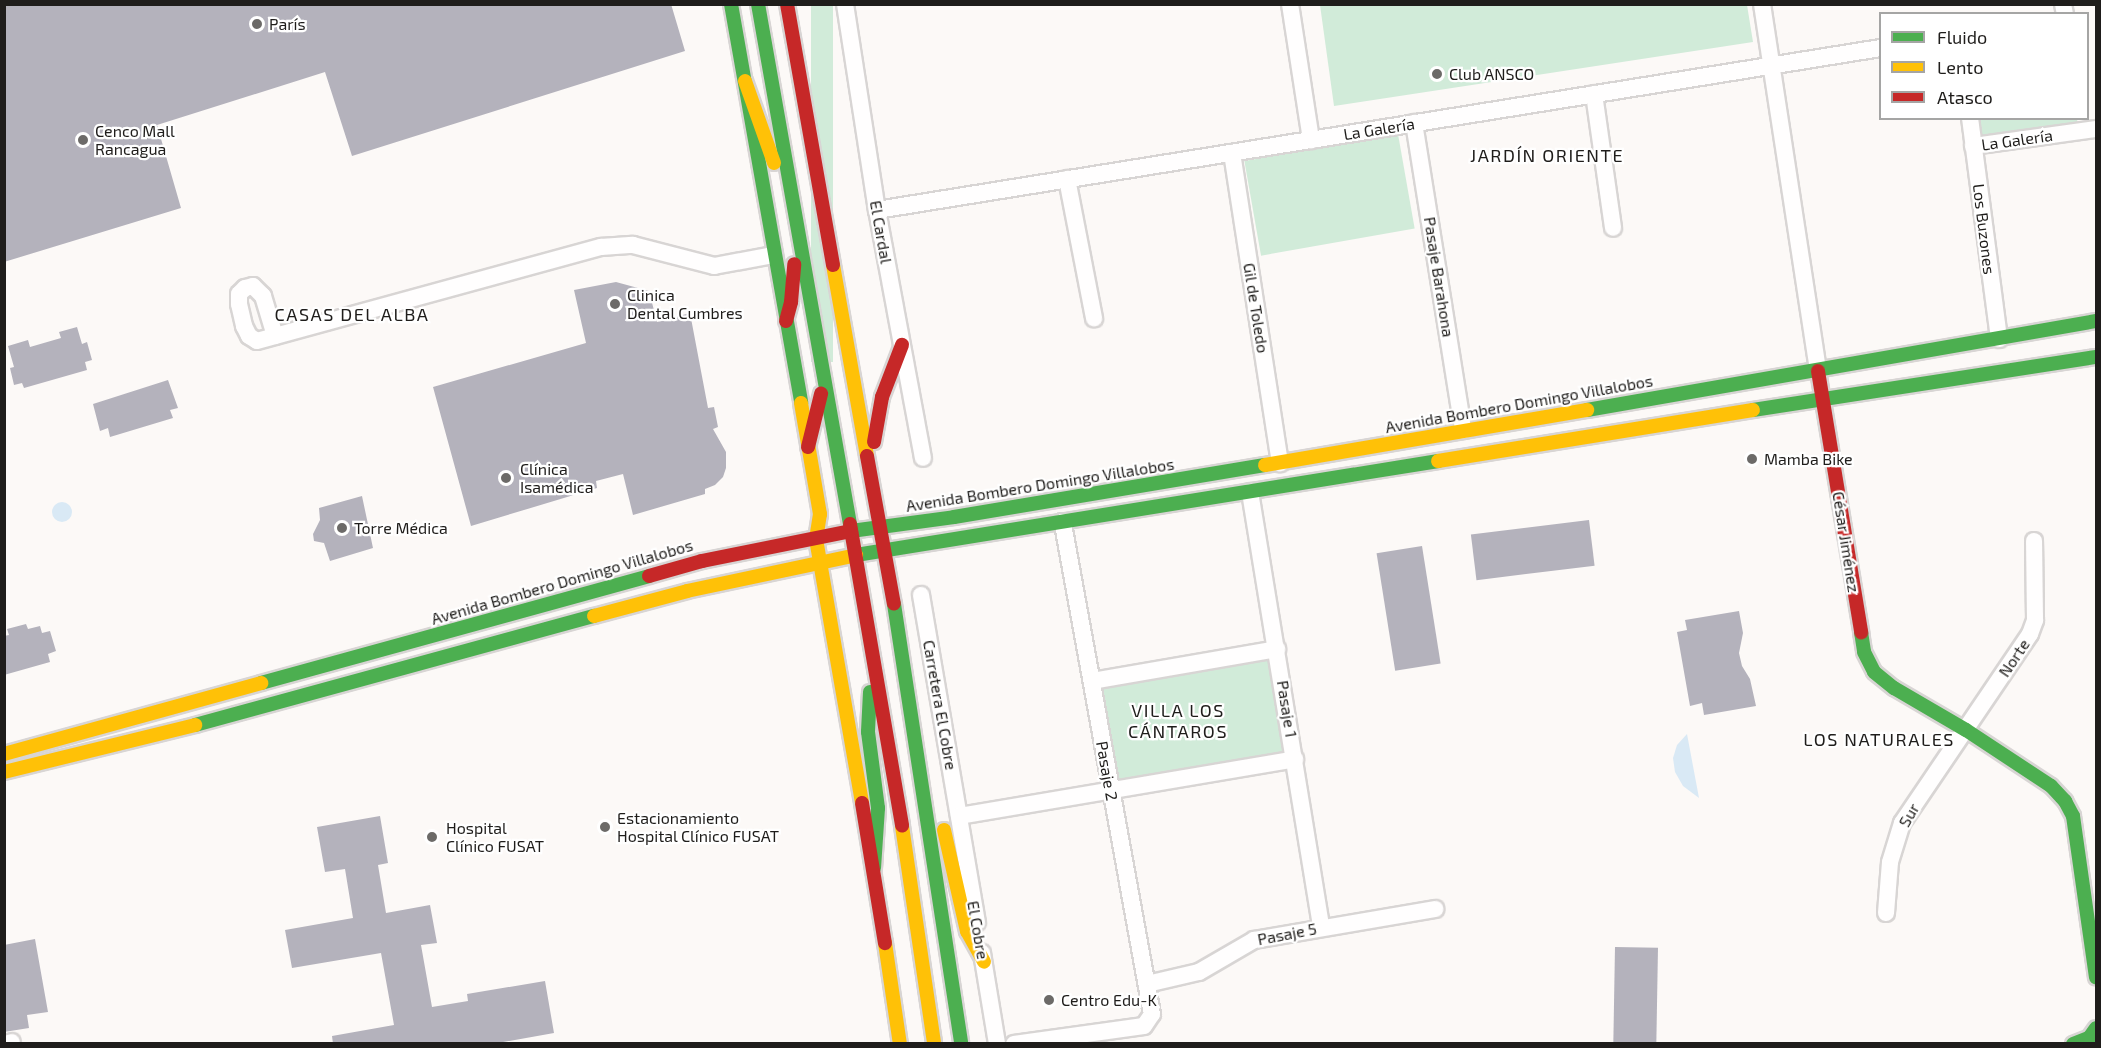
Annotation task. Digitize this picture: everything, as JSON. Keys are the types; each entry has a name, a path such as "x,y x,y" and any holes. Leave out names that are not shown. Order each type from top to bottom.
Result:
{"main road":[{"path":"731,4 820,514 816,539 874,868 900,1044"},
{"path":"758,4 897,790 934,1044"},
{"path":"787,4 872,470 903,657 916,757 961,1044"},
{"path":"745,81 771,156 794,209 794,278 786,321"},
{"name":"Avenida Bombero Domingo Villalobos","path":"4,753 702,561 880,526 954,517 1280,463 2097,321"},
{"path":"872,470 876,421 902,345"},
{"path":"4,772 161,734 687,591 856,555 1822,399 2097,357"},
{"path":"808,447 821,404 822,370"},
{"name":"César Jiménez","path":"1818,370 1864,652 1874,672 1894,688 1966,730 2051,786 2065,801 2073,816 2092,918 2097,977"},
{"path":"474,624 480,647"},
{"path":"874,868 878,808 867,713 876,672"},
{"path":"278,679 284,700"},
{"path":"916,757 933,786 968,931 984,962"},
{"path":"2073,1044 2090,1038 2097,1028"}],"street":[{"path":"1290,4 1311,140"},
{"name":"César Jiménez","path":"1762,4 1818,370"},
{"name":"El Cardal","path":"850,5 877,210 923,458"},
{"name":"La Galería","path":"877,210 1879,48"},
{"path":"1594,94 1613,228"},
{"name":"Los Buzones","path":"1970,120 1999,339"},
{"name":"Pasaje Barahona","path":"1414,123 1463,430"},
{"name":"La Galería","path":"1973,146 2088,126"},
{"name":"Gil de Toledo","path":"1232,153 1280,463"},
{"path":"1067,179 1094,318"},
{"path":"275,336 601,247 633,245 714,266 774,255"},
{"name":"Pasaje 1","path":"1250,492 1321,927"},
{"name":"Pasaje 2","path":"1014,1044 1144,1026 1152,1014 1063,522"},
{"name":"Norte","path":"1966,730 2030,634 2035,620 2034,541"},
{"name":"Carretera El Cobre","path":"921,594 959,816"},
{"path":"1092,681 1277,649"},
{"name":"Sur","path":"1886,913 1890,862 1902,823 1966,730"},
{"path":"959,816 1295,759"},
{"name":"El Cobre","path":"959,816 997,1044"},
{"name":"Pasaje 5","path":"1147,984 1199,972 1249,941 1435,909"}],"green space":[{"path":"811,5 833,5 833,362 811,362"},
{"name":"Club ANSCO","path":"1320,5 1747,5 1753,42 1334,106"},
{"path":"1976,120 2077,120 2078,125 1979,140"},
{"path":"1398,134 1415,229 1261,256 1244,161"},
{"path":"1272,653 1290,756 1119,787 1101,683"}],"water":[{"path":"58,502 66,502 72,508 72,516 66,522 58,522 52,516 52,508"},
{"path":"1687,734 1699,798 1683,786 1675,772 1673,758 1677,745"}],"building":[{"name":"Cenco Mall Rancagua","path":"4,4 671,4 685,51 352,156 325,72 157,125 181,208 4,262"},
{"path":"616,282 649,291 657,322 690,313 708,408 714,407 718,427 713,429 726,452 726,468 723,477 715,485 705,489 705,494 633,515 623,474 596,481 597,488 471,526 433,387 586,343 574,290"},
{"path":"77,327 82,344 87,342 92,360 85,362 87,370 24,388 22,383 14,385 10,368 14,367 8,346 28,340 30,347 61,338 59,332"},
{"path":"168,380 178,408 170,410 173,418 110,437 108,428 100,431 93,404"},
{"name":"Torre Médica","path":"362,496 373,548 330,561 324,543 314,541 313,534 320,520 319,508"},
{"path":"1589,520 1595,566 1476,580 1471,535"},
{"path":"1422,546 1441,664 1395,671 1377,553"},
{"path":"1739,611 1743,633 1739,653 1742,666 1750,679 1756,706 1704,715 1702,703 1690,706 1677,632 1687,630 1685,620"},
{"path":"26,624 28,629 40,626 42,633 50,631 56,651 48,654 50,662 4,675 4,636 9,635 7,629"},
{"path":"380,816 388,863 378,865 386,913 430,905 437,943 421,945 432,1007 468,1001 467,994 545,981 554,1033 492,1044 333,1044 332,1036 394,1025 381,953 292,968 285,930 353,918 345,869 325,872 317,827"},
{"path":"35,939 48,1012 27,1015 29,1028 4,1032 4,945"},
{"path":"1615,947 1658,948 1656,1044 1613,1044"}],"traffic: fast":[{"path":"731,4 801,403"},
{"path":"758,4 850,524"},
{"path":"1587,410 2096,321"},
{"path":"1753,410 2096,357"},
{"path":"856,555 1438,461"},
{"path":"851,531 954,517 1265,465"},
{"path":"261,683 649,576"},
{"path":"894,604 961,1044"},
{"path":"195,725 594,616"},
{"path":"1861,632 1864,652 1874,672 1894,688 1966,730 2051,786 2065,801 2073,816 2096,977"},
{"path":"870,692 868,732 878,808 874,868"},
{"path":"2073,1044 2089,1038 2096,1028"}],"traffic: slow":[{"path":"745,81 774,163"},
{"path":"833,265 867,456"},
{"path":"801,403 820,514 816,539 862,803"},
{"path":"1265,465 1587,410"},
{"path":"1438,461 1753,410"},
{"path":"594,616 687,591 856,555"},
{"path":"4,754 261,683"},
{"path":"4,772 195,725"},
{"path":"902,826 934,1044"},
{"path":"944,830 967,931 984,962"},
{"path":"885,943 900,1044"}],"traffic: jam":[{"path":"787,4 833,265"},
{"path":"786,321 791,302 794,264"},
{"path":"874,442 882,397 902,345"},
{"path":"1818,371 1861,632"},
{"path":"808,447 821,394"},
{"path":"867,456 894,604"},
{"path":"850,524 902,826"},
{"path":"649,576 702,561 851,531"},
{"path":"862,803 885,943"}],"place":[{"name":"París","path":"257,24"},
{"name":"Club ANSCO","path":"1437,74"},
{"name":"Cenco Mall Rancagua","path":"83,140"},
{"name":"Clinica Dental Cumbres","path":"615,304"},
{"name":"Mamba Bike","path":"1752,459"},
{"name":"Clínica Isamédica","path":"506,478"},
{"name":"Torre Médica","path":"342,528"},
{"name":"Estacionamiento Hospital Clínico FUSAT","path":"605,827"},
{"name":"Hospital Clínico FUSAT","path":"432,837"},
{"name":"Centro Edu-K","path":"1049,1000"}],"district":[{"name":"JARDÍN ORIENTE","path":"1547,155"},
{"name":"CASAS DEL ALBA","path":"352,314"},
{"name":"VILLA LOS CÁNTAROS","path":"1178,721"},
{"name":"LOS NATURALES","path":"1879,739"}]}
